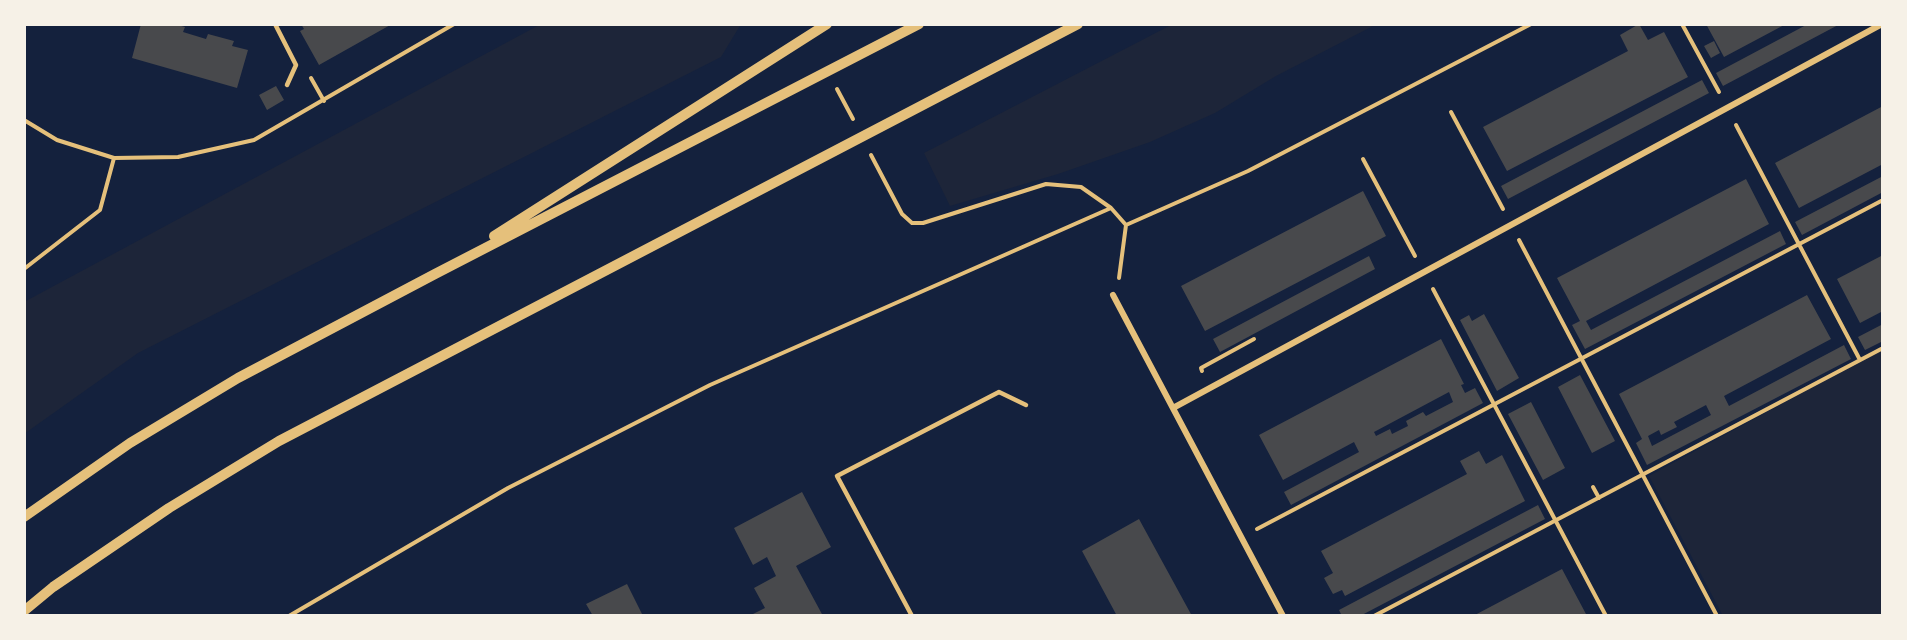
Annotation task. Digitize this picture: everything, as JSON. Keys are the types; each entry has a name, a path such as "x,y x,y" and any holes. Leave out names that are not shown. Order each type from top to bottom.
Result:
{"street":[{"path":"435,274 827,24"},
{"path":"24,517 130,443 238,378 919,24"},
{"path":"24,610 53,587 169,507 279,441 1078,24"},
{"path":"1173,408 1882,24"},
{"path":"1113,295 1283,616"}],"lane":[{"path":"274,24 296,65 287,85"},
{"path":"912,616 837,476 999,392 1026,405"}],"path":[{"path":"24,120 57,140 114,158 178,157 254,140 454,24"},
{"path":"1126,225 1248,171 1531,24"},
{"path":"1682,24 1860,360"},
{"path":"1451,112 1717,616"},
{"path":"24,269 100,210 114,158"},
{"path":"1363,159 1606,616"},
{"path":"902,214 912,223 923,223 1046,184 1081,187 1111,208 1126,225 1121,272 1113,295"},
{"path":"1241,538 1883,200"},
{"path":"289,616 508,488 710,385 1111,208"},
{"path":"1374,616 1883,348"},
{"path":"1593,487 1599,498"}],"shaded area":[{"path":"541,24 741,24 721,57 138,353 24,434 24,302"},
{"path":"1173,24 1377,24 1276,76 1215,113 1150,142 1058,174 950,206 924,153"},
{"path":"1883,349 1883,616 1723,616 1649,476"}],"building":[{"path":"141,24 174,24 185,27 183,32 206,39 208,34 234,41 232,46 248,50 237,88 132,58"},
{"path":"301,24 392,24 319,65 300,31 304,29"},
{"path":"1639,24 1648,40 1664,32 1688,77 1507,171 1483,127 1628,51 1620,35"},
{"path":"1706,24 1786,24 1724,57"},
{"path":"1808,24 1840,24 1723,86 1716,73"},
{"path":"1714,41 1720,53 1711,58 1704,46"},
{"path":"1702,80 1709,93 1508,199 1501,186"},
{"path":"276,86 284,100 267,110 259,95"},
{"path":"1883,106 1883,164 1799,208 1775,163"},
{"path":"1883,176 1883,192 1802,235 1795,222"},
{"path":"1746,179 1769,224 1586,321 1591,330 1780,231 1786,244 1585,349 1572,325 1580,321 1557,278"},
{"path":"1363,191 1386,236 1205,331 1181,286"},
{"path":"1883,255 1883,311 1860,323 1837,279"},
{"path":"1369,256 1375,269 1220,352 1213,339"},
{"path":"1807,295 1831,339 1724,396 1729,406 1844,345 1851,359 1647,465 1636,443 1642,439 1619,394","holes":["1706,405 1711,415 1652,446 1648,436 1659,430 1661,435 1677,427 1674,422"]},
{"path":"1484,314 1519,378 1497,391 1460,320 1469,315 1472,321"},
{"path":"1883,324 1883,341 1865,350 1858,337"},
{"path":"1441,339 1464,384 1461,385 1465,393 1475,388 1483,403 1291,505 1284,492 1359,452 1354,442 1283,480 1259,435","holes":["1449,392 1453,402 1426,416 1423,412 1406,421 1408,426 1392,434 1390,429 1376,436 1374,432"]},
{"path":"1580,375 1615,441 1592,453 1558,387"},
{"path":"1531,402 1565,468 1543,480 1508,414"},
{"path":"1479,451 1486,464 1502,455 1525,501 1345,596 1342,590 1333,594 1324,578 1333,573 1321,551 1467,474 1460,461"},
{"path":"802,492 831,547 796,566 823,616 749,616 765,608 754,588 776,576 767,557 753,565 734,528"},
{"path":"1538,505 1545,519 1360,616 1342,616 1339,610"},
{"path":"1139,519 1192,616 1117,616 1082,551"},
{"path":"1562,569 1586,614 1581,616 1473,616"},
{"path":"627,584 643,616 593,616 586,604"}]}
